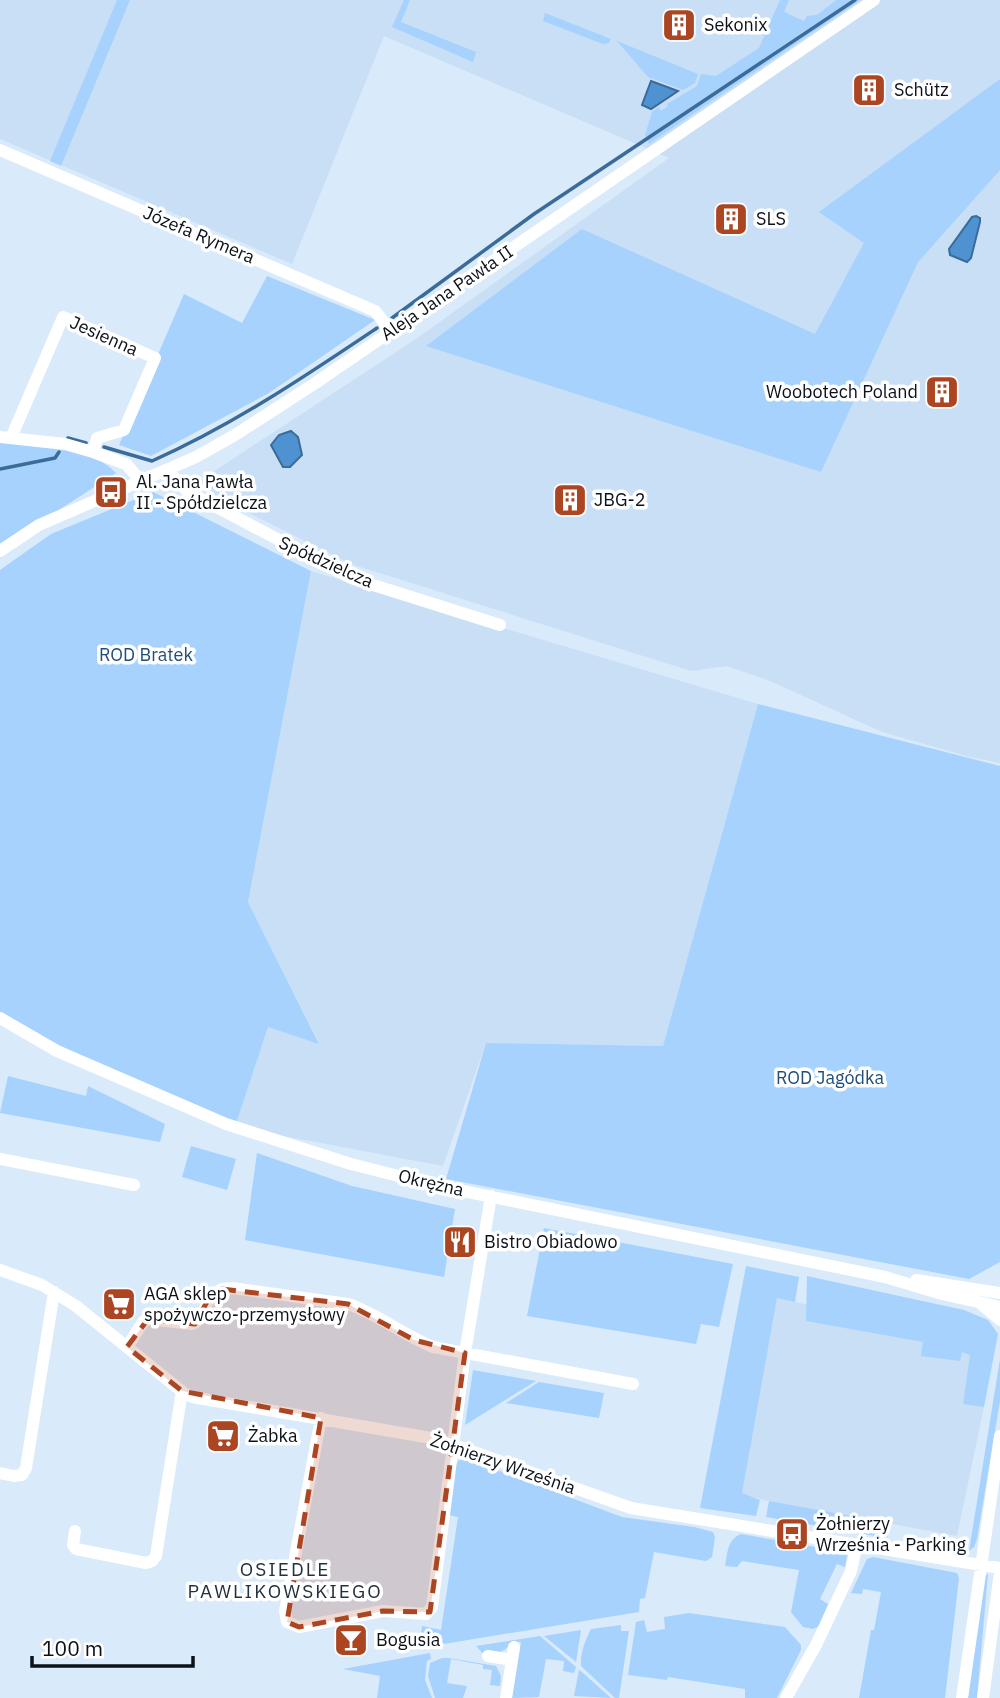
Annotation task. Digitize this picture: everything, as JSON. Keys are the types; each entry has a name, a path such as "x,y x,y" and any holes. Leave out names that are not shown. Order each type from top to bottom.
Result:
{"street":[{"name":"Aleja Jana Pawła II","path":"0,551 39,525 168,471 235,435 874,0"},
{"name":"Józefa Rymera","path":"0,150 375,311 391,331"},
{"name":"Jesienna","path":"5,437 63,317 155,358 124,430 97,438 93,452"},
{"path":"5,437 65,444 93,452 126,464 141,481"},
{"name":"Spółdzielcza","path":"168,471 188,492 351,578 500,625"},
{"name":"Okrężna","path":"0,1018 57,1051 234,1127 351,1164 491,1196 885,1277 942,1294 1000,1293"},
{"path":"0,1158 134,1185"},
{"path":"321,1418 285,1611 287,1622 299,1627 383,1611 418,1615 430,1612 451,1445 491,1196"},
{"name":"Żołnierzy Września","path":"0,1270 28,1279 54,1292 192,1397 422,1435 631,1508 1000,1570"},
{"path":"1000,1286 978,1295 1000,1320"},
{"path":"127,1347 143,1322 148,1319 192,1324 202,1317 210,1296 222,1289 232,1288 348,1304 414,1340 433,1347 633,1384"},
{"path":"0,1474 22,1475 26,1468 54,1292"},
{"name":"Okrężna","path":"978,1295 1000,1301"},
{"name":"Okrężna","path":"978,1295 1000,1307"},
{"path":"75,1531 73,1545 76,1549 146,1563 156,1556 181,1391"},
{"path":"962,1698 1000,1436"},
{"path":"786,1698 816,1644 851,1571 857,1544"},
{"path":"983,1698 1000,1570"},
{"path":"506,1698 514,1647"},
{"path":"488,1656 512,1660"}],"highlighted area":[{"path":"222,1289 348,1304 414,1340 465,1353 430,1612 383,1611 299,1627 287,1622 321,1418 182,1391 127,1347 148,1319 195,1324 210,1296"}],"shaded area":[{"path":"0,0 1000,0 1000,763 882,732 770,681 727,666 691,671 351,564 193,485 413,341 669,158 384,36 292,264 0,139"},
{"path":"651,81 678,91 651,109 642,105"},
{"path":"972,217 980,218 980,222 971,258 967,262 950,255 949,249"},
{"path":"291,431 298,437 302,455 290,467 283,467 271,445 279,435"},
{"path":"311,571 758,704 663,1046 486,1043 443,1166 235,1127 268,1027 319,1043 248,902"},
{"path":"777,1297 919,1334 971,1355 963,1403 984,1407 957,1536 741,1494"}],"green space":[{"path":"117,0 130,0 61,166 50,161"},
{"path":"404,0 410,0 401,22 476,52 473,62 392,27"},
{"path":"780,0 789,0 784,12 804,21 807,16 817,15 836,0 860,0 649,144 645,135 652,112 659,107 661,111 667,104 697,86 701,74 716,76 759,48"},
{"path":"545,13 611,39 609,43 603,44 543,21"},
{"path":"617,41 698,74 695,83 683,90 648,77"},
{"path":"1000,79 1000,170 918,262 821,472 426,346 582,229 815,334 864,243 819,212"},
{"path":"267,276 375,320 269,393 151,456 119,445 184,294 242,323"},
{"path":"0,441 78,452 105,464 116,473 0,548"},
{"name":"ROD Bratek","path":"153,492 311,571 248,902 319,1044 268,1027 235,1127 0,1018 0,570 51,534"},
{"name":"ROD Jagódka","path":"758,704 1000,766 1000,1262 969,1279 446,1179 486,1043 663,1046"},
{"path":"8,1076 86,1096 88,1086 165,1124 160,1142 0,1113"},
{"path":"191,1146 236,1159 227,1190 182,1177"},
{"path":"257,1153 352,1186 455,1209 444,1277 245,1240"},
{"path":"544,1228 733,1264 719,1327 701,1324 696,1344 527,1316"},
{"path":"746,1266 799,1277 795,1302 777,1298 742,1493 760,1500 756,1516 700,1508"},
{"path":"807,1276 964,1310 988,1320 998,1334 984,1407 963,1404 970,1355 962,1352 960,1361 921,1356 923,1342 806,1321"},
{"path":"1000,1359 1000,1401 977,1539 969,1551"},
{"path":"473,1370 536,1381 465,1425"},
{"path":"539,1382 604,1393 599,1418 506,1403"},
{"path":"462,1457 622,1517 713,1532 715,1537 712,1557 706,1561 654,1552 645,1598 640,1599 639,1612 419,1648 422,1626 441,1630 458,1517 449,1515 456,1464"},
{"path":"769,1501 890,1523 887,1538 766,1517"},
{"path":"741,1534 847,1555 845,1567 837,1564 820,1599 828,1604 819,1626 813,1629 803,1627 791,1612 799,1570 742,1561 737,1567 725,1566 731,1543"},
{"path":"873,1557 957,1573 959,1578 945,1698 859,1698 881,1592 863,1589 862,1594 851,1593 867,1559"},
{"path":"988,1574 977,1698 968,1698 984,1576"},
{"path":"689,1613 785,1627 801,1645 801,1650 777,1698 745,1698 745,1689 668,1677 667,1680 628,1675 636,1622 644,1620 647,1632 665,1629 664,1617"},
{"path":"621,1625 621,1631 629,1631 619,1698 615,1698 581,1666 581,1661 583,1647 591,1629"},
{"path":"581,1630 576,1662 544,1636"},
{"path":"540,1636 576,1667 574,1673 563,1671 564,1661 546,1659 539,1697 512,1698 521,1642 512,1642 503,1650 485,1656 476,1646"},
{"path":"430,1653 425,1680 432,1698 377,1698 380,1676 343,1669"},
{"path":"449,1658 496,1666 501,1676 500,1686 490,1685 492,1670 483,1669 483,1665 451,1659 447,1683 467,1686 463,1698 435,1698 428,1676 430,1663"},
{"path":"579,1670 582,1672 611,1698 574,1696"}],"waterway":[{"path":"392,318 534,214 855,0"},
{"path":"104,447 152,461 240,416 377,328"},
{"path":"68,438 86,443"},
{"path":"0,469 55,458 59,452"}],"place":[{"name":"Sekonix","path":"679,25"},
{"name":"Schütz","path":"869,90"},
{"name":"SLS","path":"731,219"},
{"name":"Woobotech Poland","path":"942,392"},
{"name":"Al. Jana Pawła II - Spółdzielcza","path":"111,492"},
{"name":"JBG-2","path":"570,500"},
{"name":"Bistro Obiadowo","path":"460,1242"},
{"name":"AGA sklep spożywczo-przemysłowy","path":"119,1304"},
{"name":"Żabka","path":"223,1436"},
{"name":"Żołnierzy Września - Parking","path":"792,1534"},
{"name":"Bogusia","path":"351,1640"}],"district":[{"name":"OSIEDLE PAWLIKOWSKIEGO","path":"285,1580"}]}
